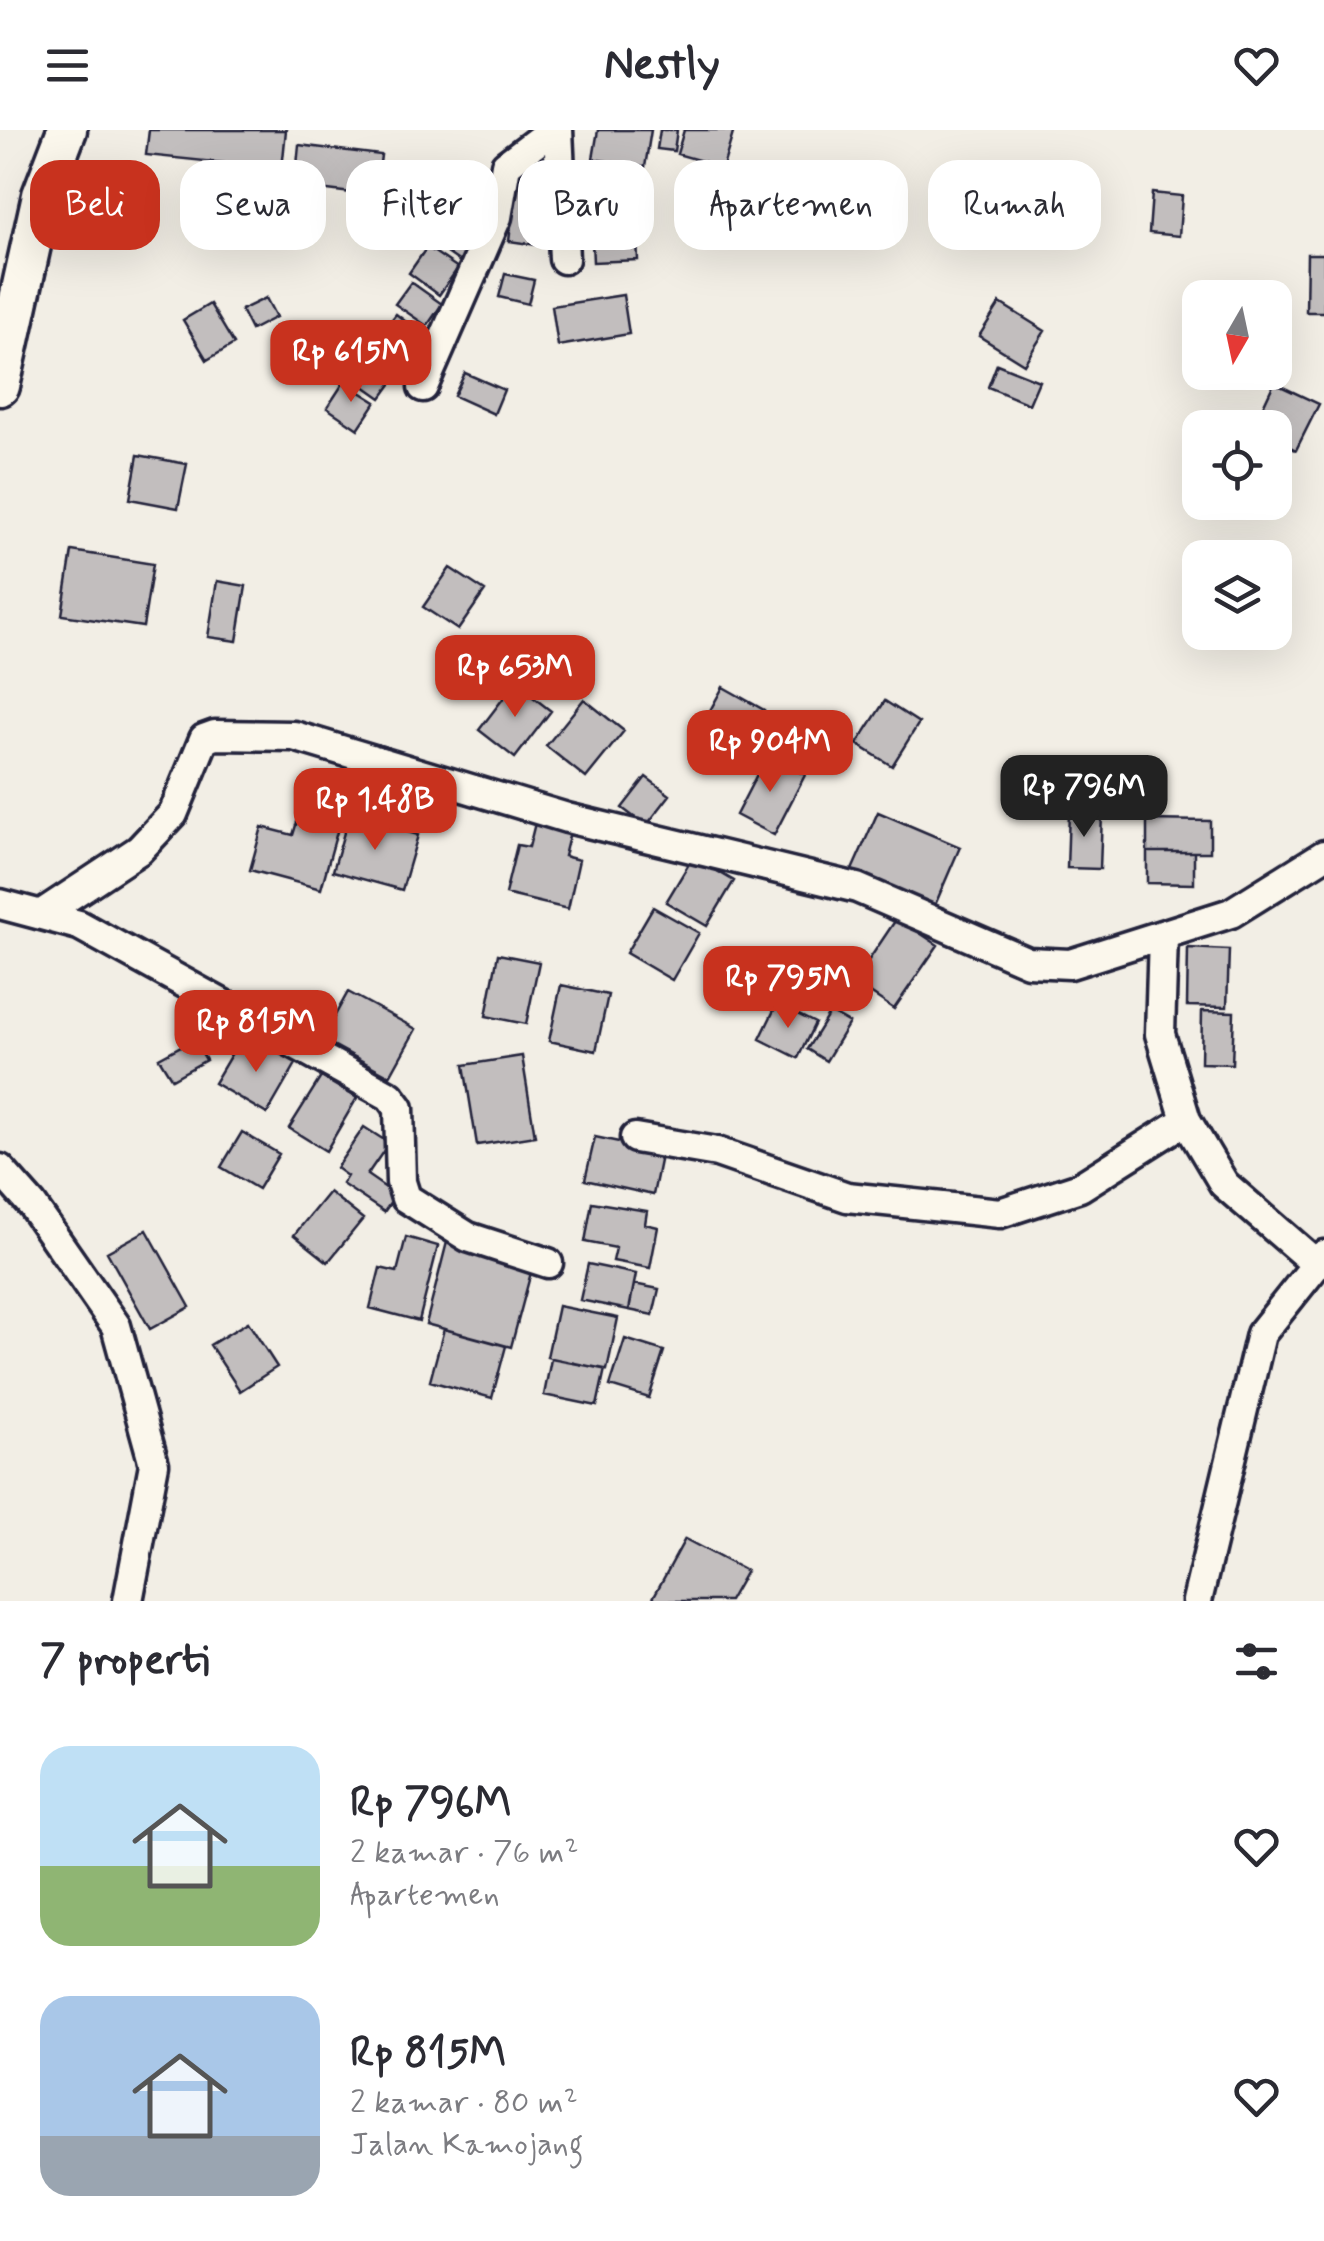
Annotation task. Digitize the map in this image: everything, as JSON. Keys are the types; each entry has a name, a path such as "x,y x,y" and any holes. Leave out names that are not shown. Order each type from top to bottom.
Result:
{"main road":[{"path":"0,386 11,275 66,130"}],"street":[{"path":"555,130 564,259"},
{"path":"423,387 497,217 506,165 555,130"},
{"path":"42,914 139,850 183,795 204,739 215,735 294,736 567,818 857,888 1028,962 1070,964 1231,913 1324,856"},
{"path":"0,904 80,925 390,1096 398,1108 401,1182 406,1198 468,1237 548,1264"},
{"path":"1163,936 1160,1034 1186,1120 1224,1184 1319,1259 1261,1334 1197,1601"},
{"path":"635,1138 717,1152 847,1197 1000,1213 1080,1187 1186,1120"},
{"path":"0,1169 32,1205 116,1326 154,1464 128,1601"}],"building":[{"path":"149,130 286,130 283,160 195,160 146,155"},
{"path":"598,130 651,130 646,160 593,159"},
{"path":"660,130 677,130 674,151 657,149"},
{"path":"684,130 734,130 725,160 698,160 677,154"},
{"path":"299,145 381,155 380,160 346,160 346,192 326,190 326,160 298,160"},
{"path":"517,178 518,178 518,242 509,241"},
{"path":"1152,193 1182,196 1179,236 1149,233"},
{"path":"425,250 431,250 458,268 439,295 409,273"},
{"path":"443,250 472,250 463,264"},
{"path":"592,250 638,250 638,260 593,262"},
{"path":"1307,254 1324,254 1324,312 1306,312"},
{"path":"505,274 534,280 528,304 499,297"},
{"path":"411,282 442,304 427,326 395,304"},
{"path":"623,295 629,334 558,346 552,306"},
{"path":"266,298 276,317 251,330 241,310"},
{"path":"1000,303 1045,331 1024,364 979,336"},
{"path":"210,304 234,344 207,360 183,320"},
{"path":"396,314 428,339 408,364 376,340"},
{"path":"369,345 402,369 381,398 347,374"},
{"path":"997,364 1039,381 1029,404 988,387"},
{"path":"465,373 504,390 494,414 454,396"},
{"path":"344,382 376,402 358,429 327,408"},
{"path":"1271,390 1289,390 1319,404 1296,450 1292,448 1292,410 1261,410"},
{"path":"138,455 187,464 178,508 130,499"},
{"path":"72,551 153,564 143,627 62,615"},
{"path":"450,568 485,591 458,630 423,607"},
{"path":"217,581 246,586 237,641 208,637"},
{"path":"515,683 551,711 515,758 479,730"},
{"path":"723,687 764,710 737,759 696,736"},
{"path":"584,699 624,731 586,778 546,746"},
{"path":"885,701 919,723 892,766 857,744"},
{"path":"767,755 805,775 774,835 736,815"},
{"path":"646,777 670,795 646,826 622,808"},
{"path":"304,799 343,810 321,889 250,870 262,827 293,835"},
{"path":"878,812 960,847 935,905 852,870"},
{"path":"1069,812 1102,813 1100,869 1067,868"},
{"path":"349,815 418,835 402,890 333,871"},
{"path":"1147,820 1210,821 1210,852 1147,852"},
{"path":"535,823 570,832 564,856 579,860 568,909 505,894 517,845 529,847"},
{"path":"1147,852 1194,852 1194,884 1147,883"},
{"path":"693,857 734,881 707,926 666,902"},
{"path":"653,907 699,933 672,980 626,953"},
{"path":"897,918 938,945 894,1009 854,982"},
{"path":"1188,948 1229,950 1227,1007 1187,1006"},
{"path":"498,954 539,962 526,1024 486,1016"},
{"path":"561,985 608,995 596,1051 549,1041"},
{"path":"348,992 416,1029 390,1076 322,1039"},
{"path":"777,1004 815,1023 798,1058 760,1039"},
{"path":"1202,1011 1234,1012 1232,1064 1201,1063"},
{"path":"830,1012 849,1023 826,1061 807,1049"},
{"path":"194,1039 206,1060 172,1079 159,1058"},
{"path":"260,1041 297,1062 267,1114 214,1083 236,1046 251,1055"},
{"path":"522,1056 535,1136 477,1145 464,1065"},
{"path":"321,1077 357,1098 326,1151 289,1128"},
{"path":"364,1127 389,1143 367,1175 396,1195 384,1212 342,1184 347,1176 336,1168"},
{"path":"242,1132 279,1154 258,1189 221,1167"},
{"path":"595,1137 662,1151 653,1195 585,1180"},
{"path":"329,1192 363,1219 328,1262 294,1235"},
{"path":"592,1202 647,1211 645,1224 658,1227 650,1268 613,1261 616,1248 585,1242"},
{"path":"147,1230 190,1307 150,1329 107,1252"},
{"path":"406,1237 438,1246 419,1321 370,1308 380,1268 397,1272"},
{"path":"447,1242 533,1265 511,1347 426,1324"},
{"path":"588,1264 636,1274 629,1310 580,1300"},
{"path":"634,1284 659,1289 653,1315 629,1310"},
{"path":"558,1306 618,1318 607,1370 547,1357"},
{"path":"248,1322 277,1367 240,1391 210,1345"},
{"path":"444,1329 506,1346 492,1398 430,1381"},
{"path":"625,1339 664,1351 649,1398 610,1386"},
{"path":"551,1359 605,1369 597,1406 544,1395"},
{"path":"685,1539 746,1571 729,1601 653,1598"}]}
